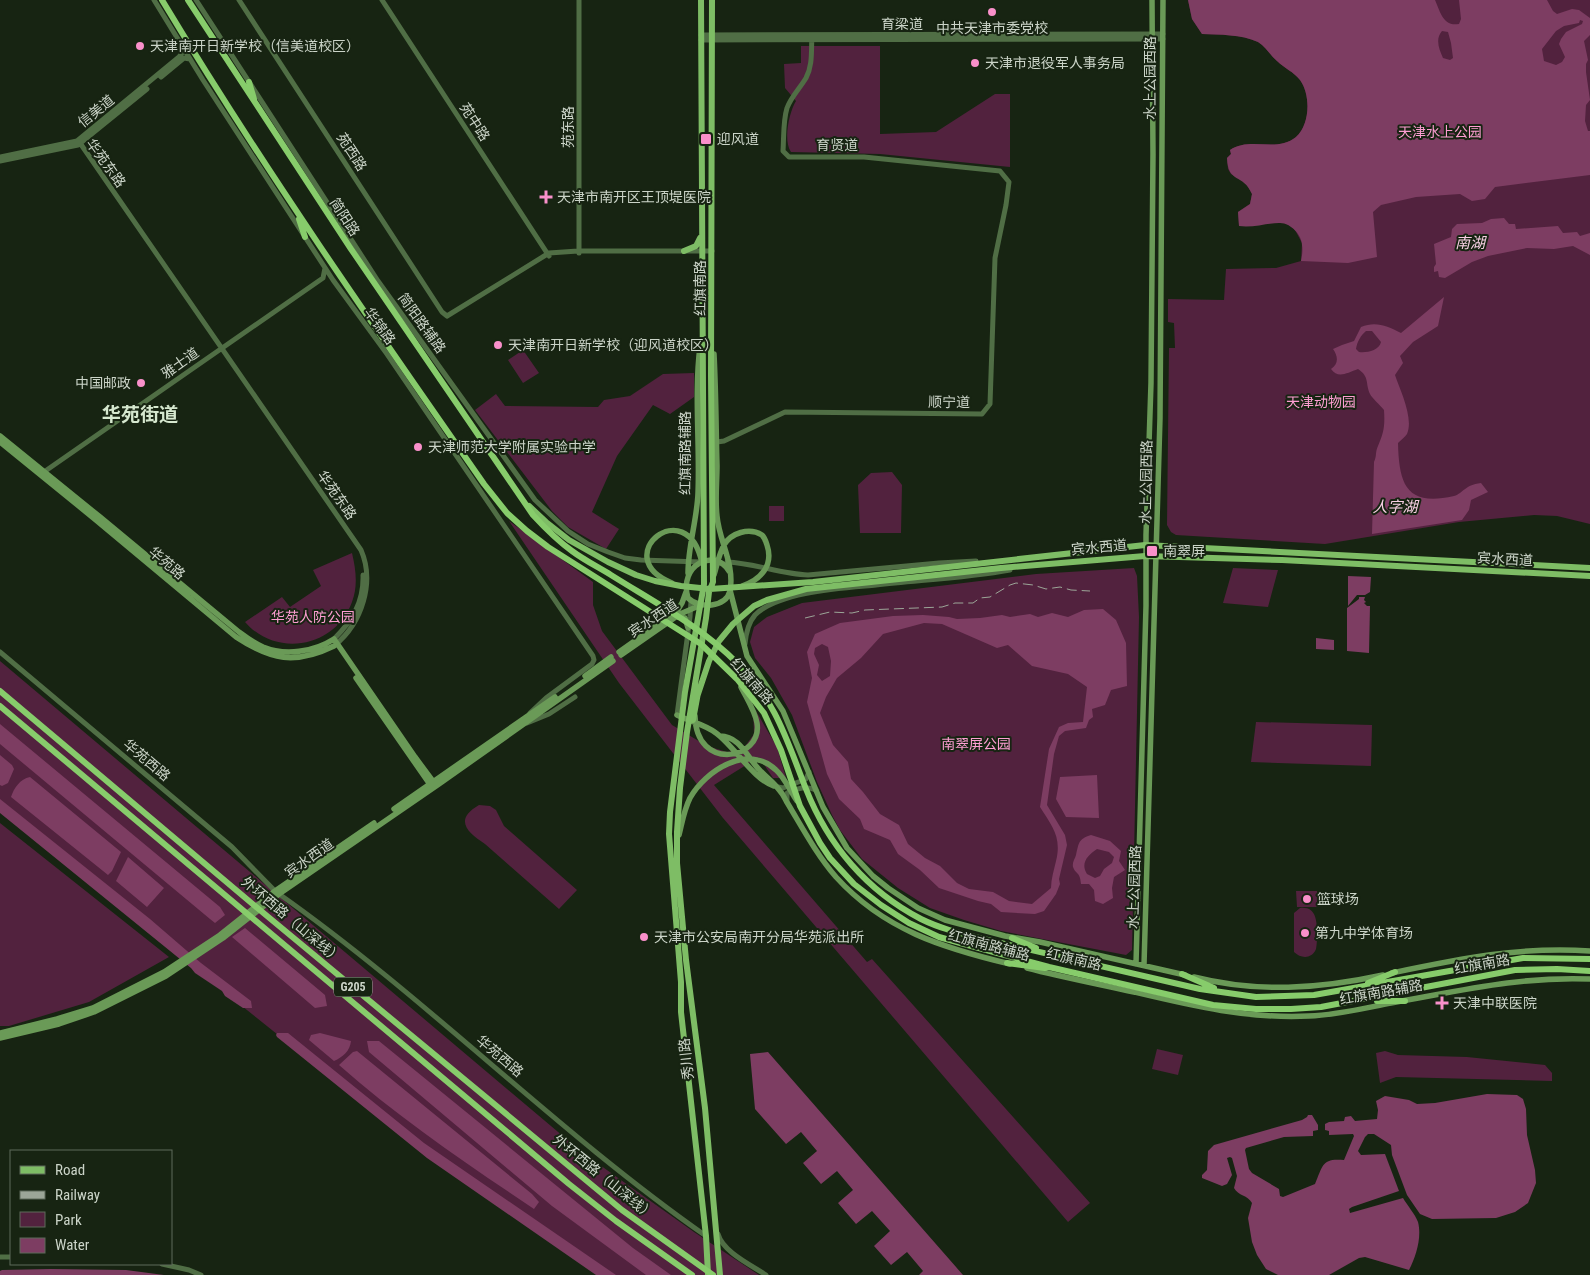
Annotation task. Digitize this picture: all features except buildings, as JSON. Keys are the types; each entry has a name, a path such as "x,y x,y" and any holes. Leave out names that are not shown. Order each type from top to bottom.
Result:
{"highway":[{"path":"162,0 227,105 297,210 306,237"},
{"name":"简阳路","path":"188,0 351,249 524,500"},
{"path":"249,82 257,107"},
{"name":"红旗南路","path":"297,210 382,337 484,484 507,513 548,546 701,644 737,679 764,712 781,750 800,806 820,843 836,865 854,884 902,919 940,936 1049,967 1213,1004 1256,1009 1321,1007 1515,970 1590,970"},
{"name":"红旗南路","path":"524,500 533,515 572,552 689,624 739,664 761,691 781,724 821,822 842,855 868,882 890,899 921,918 947,929 996,942 1224,993 1256,997 1314,995 1523,958 1590,960"},
{"name":"外环西路（山深线）","path":"0,691 622,1210 710,1274"},
{"name":"外环西路（山深线）","path":"0,706 569,1184 616,1221 692,1275"},
{"path":"1012,938 1054,955"},
{"path":"1007,963 1042,968 1049,967"},
{"path":"1358,988 1395,972"},
{"path":"1182,974 1224,993"},
{"path":"1358,1000 1405,1001"}],"main road":[{"name":"红旗南路","path":"671,852 670,812 672,784 694,637 704,587 701,0"},
{"name":"红旗南路","path":"677,840 680,788 695,678 709,592 713,582 711,376 712,0"},
{"name":"水上公园西路","path":"1136,964 1146,606 1145,545 1152,260 1152,0"},
{"name":"水上公园西路","path":"1144,965 1162,327 1163,0"},
{"path":"684,252 696,246 701,232"},
{"name":"红旗南路辅路","path":"684,588 688,574 688,561 698,491 697,373 702,331"},
{"path":"712,332 716,380 717,515 729,562 729,572"},
{"name":"华苑路","path":"0,436 239,632 255,643 270,649 297,652 335,643"},
{"name":"华苑路","path":"0,442 43,472"},
{"name":"宾水西道","path":"524,500 546,522 569,540 608,562 636,575 684,588 732,589 822,581 1145,545 1590,568"},
{"path":"701,605 691,601 684,588 658,576 651,568 647,557 648,547 652,540 669,530 687,534 697,546 703,569 704,587"},
{"name":"宾水西道","path":"684,588 682,604 677,611 620,654 691,608 721,602 726,599 732,589 756,580 769,563 769,551 766,540 762,536 746,531 730,538 724,544 720,554 713,582"},
{"name":"宾水西道","path":"697,697 709,661 726,632 742,615 767,600 806,589 985,569 1145,556 1282,560 1590,576"},
{"path":"688,574 692,568 701,562 718,562 726,567 729,572"},
{"name":"红旗南路辅路","path":"729,572 747,656 783,711 826,813 841,840 858,862 888,888 918,908 945,920 1012,938 1040,942 1237,986 1281,988 1336,984 1505,952 1590,951"},
{"path":"674,618 682,616 686,618 688,628"},
{"path":"683,765 695,711 706,643 706,618"},
{"path":"335,643 427,777 436,783"},
{"name":"宾水西道","path":"0,1033 58,1019 93,1008 181,963 277,892 523,724 612,659 527,717 436,783"},
{"path":"695,711 696,733 704,746 714,752 728,755 748,747 756,735 757,722 737,679"},
{"path":"677,715 714,731 760,778 768,784 778,787"},
{"path":"677,840 687,805 693,794 702,783 720,768 738,760 753,758 771,766 780,774 800,806"},
{"path":"427,777 435,778 436,783"},
{"name":"红旗南路辅路","path":"778,787 817,852 835,876 852,894 874,911 907,931 958,951 1198,1008 1248,1015 1311,1016 1355,1010 1503,982 1590,978"},
{"name":"秀川路","path":"677,840 688,977 696,1031 720,1275"},
{"name":"秀川路","path":"671,852 681,982 681,1012 710,1274"},
{"name":"宾水西道","path":"0,1038 59,1024 94,1012 166,976 181,963"},
{"path":"707,1247 713,1261 716,1260 719,1250"}],"street":[{"name":"华锦路","path":"154,0 203,80 333,280 386,354 593,656 592,664 542,701 527,717"},
{"name":"简阳路辅路","path":"196,0 378,281 535,500 568,532 588,544 625,558 701,562"},
{"name":"苑西路","path":"239,0 442,312 447,316 549,255"},
{"name":"苑中路","path":"383,0 545,246 549,255"},
{"name":"苑中路","path":"383,0 549,255"},
{"name":"苑东路","path":"577,0 576,244 578,252"},
{"name":"苑东路","path":"577,0 578,252"},
{"path":"702,37 1163,37"},
{"name":"育贤道","path":"812,38 809,71 791,100 784,119 783,150 789,157 864,157 1000,171 1009,182"},
{"name":"信美道","path":"0,161 79,145 179,57 182,53 181,45"},
{"name":"信美道","path":"0,157 79,145 182,60 187,58 191,60"},
{"path":"203,80 227,105"},
{"name":"华苑东路","path":"79,145 222,352"},
{"name":"华苑东路","path":"79,145 355,546 360,556 364,578 361,596 353,616 335,643"},
{"name":"顺宁道","path":"716,442 785,412 982,414 990,404 995,258 1009,182"},
{"path":"701,251 708,243 712,232"},
{"path":"545,246 559,251 578,252 684,252"},
{"path":"351,249 378,281"},
{"path":"549,255 559,251"},
{"path":"549,255 578,252 588,254 712,252"},
{"name":"雅士道","path":"222,352 323,278 325,267"},
{"name":"雅士道","path":"43,472 213,355 222,352 324,280 329,278 333,280"},
{"path":"213,341 213,355 220,355 222,352"},
{"path":"718,562 738,562 790,575 808,575 939,562 987,562"},
{"path":"745,649 749,624 755,615 785,599 836,589 972,575 1027,567"},
{"path":"677,715 691,601"},
{"path":"341,653 342,635"},
{"name":"华苑西路","path":"0,652 232,847 277,892 328,928 393,981 616,1169 656,1201 706,1236"},
{"path":"523,724 548,714 575,697"},
{"path":"778,787 783,788 806,779 809,772"},
{"path":"788,803 787,793 809,787 816,790"},
{"path":"717,1234 727,1248 765,1275"},
{"path":"719,1250 726,1250 765,1275"},
{"path":"166,1265 201,1275"}],"green space":[{"name":"天津动物园","path":"1188,0 1590,0 1590,524 1557,516 1534,515 1459,522 1325,544 1176,535 1171,532 1167,525 1169,348 1175,348 1174,323 1168,322 1168,299 1224,300 1226,269 1276,268 1301,261 1302,243 1295,230 1289,225 1282,222 1239,226 1238,212 1250,204 1252,194 1246,183 1231,174 1228,169 1227,158 1231,154 1230,150 1238,146 1289,142 1301,132 1307,110 1304,86 1295,75 1258,42 1238,36 1202,34 1192,19"},
{"path":"801,46 880,46 880,134 936,132 995,94 1010,94 1010,167 880,154 791,152 787,141 787,134 791,112 796,101 785,88 784,64 801,63"},
{"path":"523,350 539,373 523,383 508,360"},
{"path":"694,373 694,397 670,414 653,405 617,456 592,512 619,529 606,549 568,527 552,511 475,410 496,394 505,406 598,407 604,400 630,396 663,374"},
{"path":"892,472 902,485 901,533 860,533 858,485 871,473"},
{"path":"769,506 784,506 784,521 769,521"},
{"path":"509,521 593,582 593,605 602,631 672,725 707,746 727,752 743,749 754,734 753,706 777,747 786,778 773,778 759,757 714,785 867,962 872,959 1090,1203 1068,1222 723,818 619,683"},
{"name":"华苑人防公园","path":"352,553 356,578 354,596 344,618 332,630 319,638 304,643 288,644 272,641 258,633 245,622 282,597 290,607 321,586 313,570"},
{"name":"南翠屏公园","path":"1134,568 1137,576 1139,617 1132,950 1126,955 1001,931 964,920 930,908 898,888 862,859 840,830 832,815 817,782 792,715 771,678 755,658 750,642 754,627 767,617 802,603 1036,574"},
{"path":"1233,568 1278,570 1268,607 1223,603"},
{"path":"0,661 583,1153 694,1232 759,1275 599,1275 444,1168 0,812"},
{"path":"1256,722 1372,725 1371,766 1251,762"},
{"path":"479,805 490,806 496,810 504,826 577,890 559,909 469,831 465,821 471,811"},
{"path":"0,823 169,957 89,1002 9,1026 0,1026"},
{"name":"篮球场","path":"1296,891 1317,891 1317,907 1297,907"},
{"name":"第九中学体育场","path":"1300,908 1309,909 1314,915 1317,924 1316,949 1312,955 1306,957 1294,952 1294,913"},
{"path":"1157,1049 1183,1055 1178,1075 1152,1069"},
{"path":"1385,1051 1398,1055 1467,1057 1545,1065 1552,1073 1552,1081 1396,1077 1380,1083 1376,1053"}],"water":[{"name":"天津水上公园","path":"1188,0 1435,0 1446,21 1454,24 1459,24 1461,19 1459,0 1547,0 1553,11 1557,14 1572,9 1579,10 1590,18 1590,35 1584,41 1588,60 1586,72 1590,100 1586,105 1585,121 1588,131 1590,131 1590,175 1495,187 1485,199 1472,201 1460,194 1416,197 1381,205 1373,212 1377,257 1348,263 1301,261 1300,237 1291,227 1283,223 1239,226 1238,212 1250,204 1252,194 1244,183 1230,172 1227,158 1231,154 1230,150 1238,146 1246,144 1280,144 1289,142 1296,137 1301,132 1306,118 1307,101 1304,86 1298,77 1275,59 1258,42 1238,36 1202,34 1192,19","holes":["1580,20 1583,21 1582,24 1566,32 1561,39 1559,44 1565,57 1562,62 1556,65 1544,61 1542,49 1556,31 1564,26 1579,23","1442,31 1448,32 1453,58 1450,60 1443,58 1439,48 1438,41"]},
{"name":"南湖","path":"1504,218 1509,224 1515,224 1516,229 1558,226 1563,233 1577,232 1580,236 1590,233 1590,255 1573,246 1554,249 1527,248 1488,256 1472,262 1445,278 1439,277 1438,271 1434,272 1436,264 1434,244 1451,237 1452,229 1457,224 1482,223 1491,219"},
{"name":"人字湖","path":"1444,297 1438,326 1413,342 1400,356 1403,363 1395,375 1406,404 1409,420 1407,434 1398,443 1400,470 1408,489 1415,495 1438,499 1454,496 1471,485 1481,483 1488,492 1471,500 1469,510 1462,520 1372,534 1374,462 1384,429 1384,410 1371,396 1366,378 1362,372 1358,369 1337,374 1331,369 1337,360 1333,349 1354,341 1361,327 1366,325 1381,325 1401,333","holes":["1366,331 1372,331 1381,342 1380,345 1372,351 1359,352 1356,349 1361,337"]},
{"path":"1348,576 1371,577 1370,592 1365,595 1357,595 1348,606"},
{"path":"1359,597 1365,597 1364,600 1366,602 1364,603 1370,606 1369,653 1347,651 1347,608"},
{"path":"1103,609 1116,620 1126,643 1127,686 1111,690 1105,705 1092,709 1093,717 1089,720 1086,728 1065,731 1059,736 1054,754 1047,805 1065,835 1067,845 1059,879 1060,884 1056,894 1044,911 1035,914 1001,912 991,904 939,888 920,870 898,854 890,840 864,829 860,819 839,799 827,774 807,702 812,678 807,652 815,634 840,623 893,616 923,615 957,619 1002,615 1010,617 1030,614 1038,617 1052,613 1068,617 1084,610","holes":["924,623 942,624 997,648 1008,645 1032,666 1068,674 1087,687 1083,722 1068,723 1059,727 1049,749 1040,807 1055,832 1058,853 1051,888 1032,904 1009,901 993,892 969,889 957,883 940,866 925,858 908,844 899,825 880,814 851,779 848,762 833,745 820,713 826,697 837,678 861,658 883,634","822,644 828,647 831,661 830,676 822,681 817,675 819,665 814,654 815,648"]},
{"path":"1316,638 1334,640 1334,650 1316,649"},
{"path":"0,724 220,907 225,915 215,923 0,744"},
{"path":"0,755 14,769 8,783 2,786 0,785"},
{"path":"1097,775 1099,818 1066,817 1056,799 1060,777"},
{"path":"30,777 121,852 112,871 108,875 11,797 18,784"},
{"path":"0,799 150,919 201,963 251,1001 252,1008 243,1008 195,973 0,813"},
{"path":"1091,835 1110,841 1121,851 1119,861 1125,870 1114,877 1113,898 1103,904 1095,901 1094,890 1089,884 1081,884 1080,877 1073,867 1079,844 1081,840","holes":["1097,849 1109,852 1114,857 1112,863 1104,869 1100,876 1095,878 1087,874 1084,866 1091,854"]},
{"path":"128,857 164,888 147,907 116,881"},
{"path":"245,928 325,995 327,1006 315,1008 232,937"},
{"path":"277,1033 288,1033 424,1143 616,1275 596,1275 427,1158 277,1037"},
{"path":"320,1033 351,1041 348,1051 334,1061 309,1040 311,1035"},
{"path":"367,1041 379,1041 633,1248 671,1275 646,1275 552,1206 369,1052"},
{"path":"357,1051 532,1194 539,1202 534,1209 410,1122 339,1065 353,1052"},
{"path":"768,1052 963,1275 919,1275 923,1271 907,1252 891,1265 874,1246 890,1231 872,1211 856,1224 838,1203 853,1190 837,1171 821,1184 803,1163 817,1151 801,1132 786,1144 755,1109 750,1054"},
{"path":"1487,1094 1517,1095 1523,1099 1526,1109 1527,1135 1536,1183 1528,1203 1515,1212 1496,1218 1432,1219 1420,1214 1407,1195 1392,1155 1391,1145 1374,1134 1368,1134 1358,1151 1361,1155 1385,1154 1399,1191 1352,1207 1349,1209 1350,1213 1403,1198 1417,1219 1419,1228 1418,1247 1409,1270 1365,1257 1359,1258 1329,1275 1278,1275 1266,1269 1257,1255 1252,1242 1248,1218 1252,1203 1234,1188 1237,1176 1232,1158 1227,1158 1232,1175 1227,1184 1222,1186 1202,1178 1202,1175 1207,1170 1208,1151 1214,1145 1302,1120 1308,1115 1312,1115 1318,1125 1318,1130 1313,1131 1313,1136 1284,1137 1246,1148 1245,1150 1249,1169 1252,1173 1279,1189 1280,1196 1283,1197 1315,1184 1324,1164 1327,1162 1331,1160 1344,1160 1354,1136 1353,1134 1329,1135 1329,1131 1325,1130 1325,1124 1344,1121 1345,1117 1351,1116 1355,1121 1377,1119 1376,1101 1385,1096 1409,1100 1417,1104 1435,1103"},
{"path":"2,1270 126,1270 164,1275 0,1275"}],"railway":[{"path":"805,618 830,612 852,613 865,610 942,607 955,603 973,603 980,598 990,597 1016,583 1046,589 1060,587 1071,590 1090,591"}],"place":[{"name":"中共天津市委党校","path":"992,12"},
{"name":"天津南开日新学校（信美道校区）","path":"140,46"},
{"name":"天津市退役军人事务局","path":"975,63"},
{"name":"迎风道","path":"706,139"},
{"name":"天津市南开区王顶堤医院","path":"546,197"},
{"name":"天津南开日新学校（迎风道校区）","path":"498,345"},
{"name":"中国邮政","path":"141,383"},
{"name":"天津师范大学附属实验中学","path":"418,447"},
{"name":"南翠屏","path":"1152,551"},
{"name":"篮球场","path":"1307,899"},
{"name":"第九中学体育场","path":"1305,933"},
{"name":"天津市公安局南开分局华苑派出所","path":"644,937"},
{"name":"天津中联医院","path":"1442,1003"}],"district":[{"name":"华苑街道","path":"140,414"}]}
